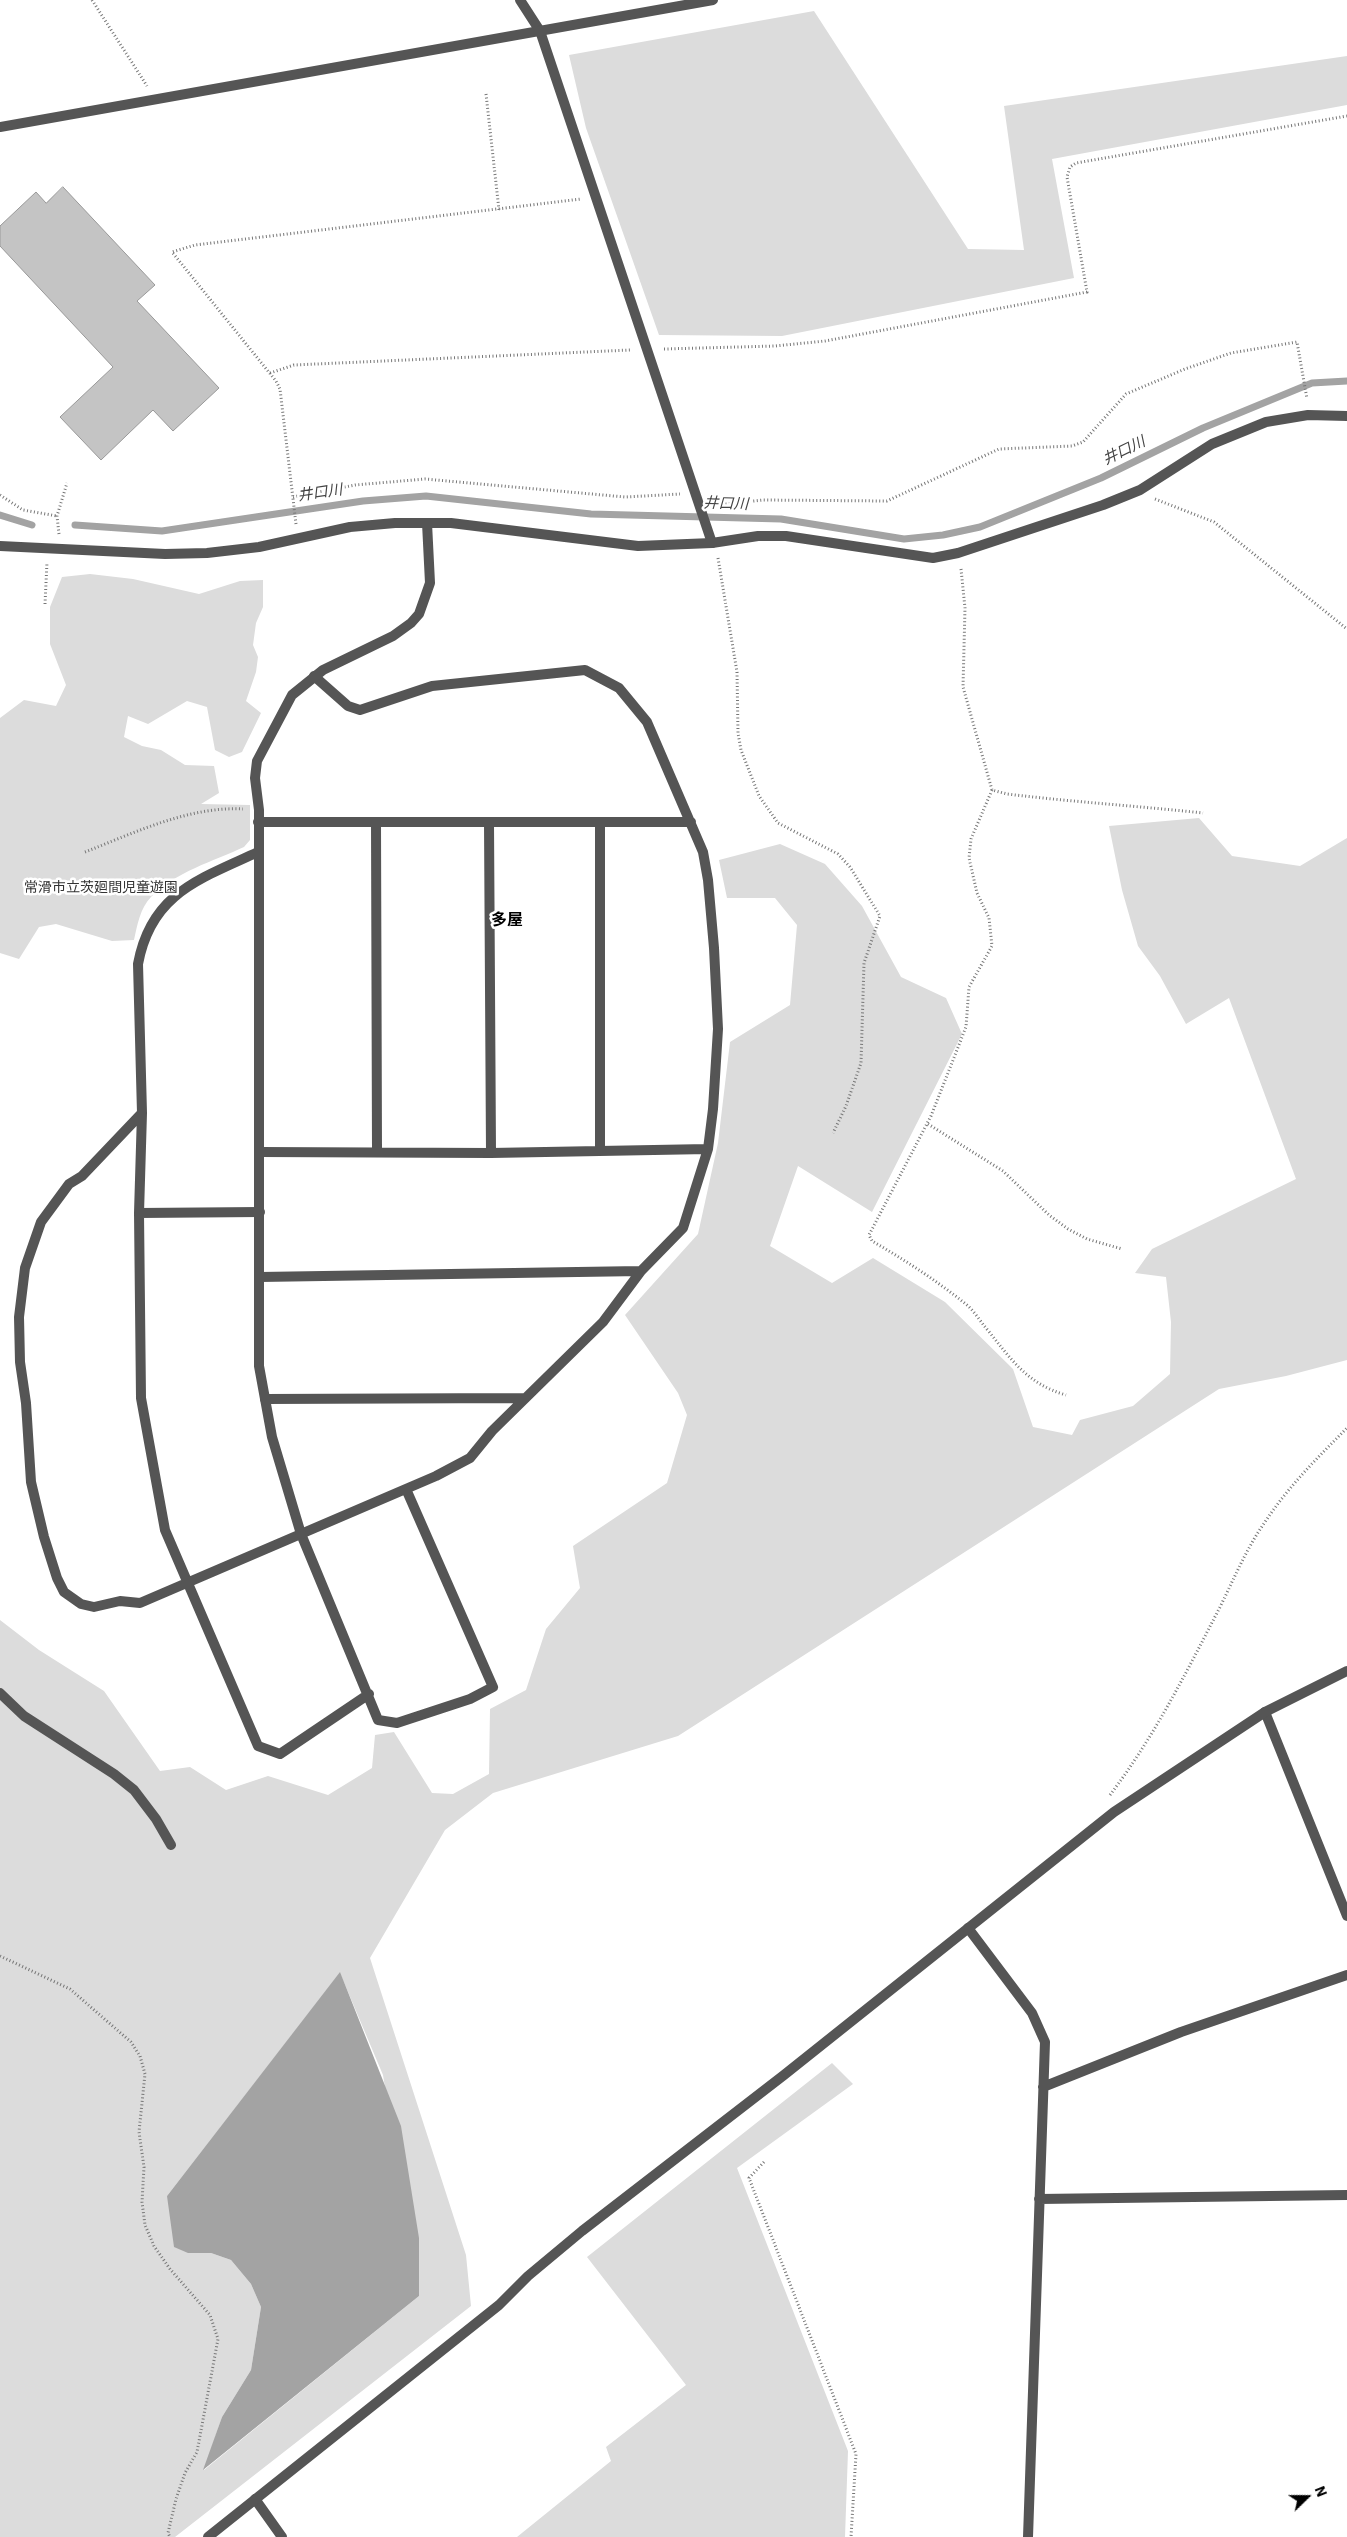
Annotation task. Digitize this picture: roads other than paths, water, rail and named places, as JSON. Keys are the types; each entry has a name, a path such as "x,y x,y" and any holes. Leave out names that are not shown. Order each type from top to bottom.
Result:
{"street":[{"path":"520,0 540,31 712,543"},
{"path":"0,127 713,0"},
{"path":"0,546 165,554 207,553 259,547 350,527 451,524 638,546 712,543 758,536 786,536 933,558 958,553 1102,505 1140,490 1212,444 1266,422 1310,415 1347,416"},
{"path":"406,1489 493,1687 470,1699 397,1723 378,1720 369,1694 301,1534 272,1437 259,1366 259,810 255,778 257,761 292,695 314,676 393,636 411,623 419,614 430,584 427,524"},
{"path":"142,1113 82,1176 73,1181 61,1193 41,1222 30,1246 22,1281 19,1318 20,1362 26,1403 31,1482 44,1537 57,1578 64,1592 74,1600 94,1607 120,1601 140,1603 406,1489 470,1458 492,1431 604,1322 641,1271 683,1228 708,1149 718,1029 714,948 703,852 647,722 619,688 585,670 432,686 360,710 348,706 314,676"},
{"path":"258,822 691,822"},
{"path":"376,822 377,1152"},
{"path":"489,823 491,1153"},
{"path":"600,823 600,1150"},
{"path":"258,852 186,886 162,909 146,933 138,964 142,1113 139,1213 141,1398 165,1530 258,1746 280,1754 369,1694"},
{"path":"260,1152 491,1153 708,1149"},
{"path":"139,1213 260,1212"},
{"path":"260,1277 641,1271"},
{"path":"265,1399 525,1398"},
{"path":"208,2537 499,2305 528,2276 582,2231 777,2081 1114,1812 1265,1712 1347,1671"},
{"path":"0,1693 31,1721 114,1774 134,1790 156,1819 171,1845"},
{"path":"1265,1712 1344,1900 1347,1916"},
{"path":"968,1928 1032,2013 1045,2042 1028,2537"},
{"path":"1043,2087 1181,2032 1347,1975"},
{"path":"1039,2199 1347,2195"},
{"path":"255,2500 282,2537"}],"waterway":[{"name":"井口川","path":"75,525 162,531 363,501 426,496 591,514 781,519 904,539 943,535 980,527 1101,478 1203,428 1312,383 1347,381"},
{"name":"井口川","path":"0,515 32,525"}],"district":[{"name":"多屋","path":"507,920"}],"park label":[{"name":"常滑市立茨廻間児童遊園","path":"101,888"}]}
